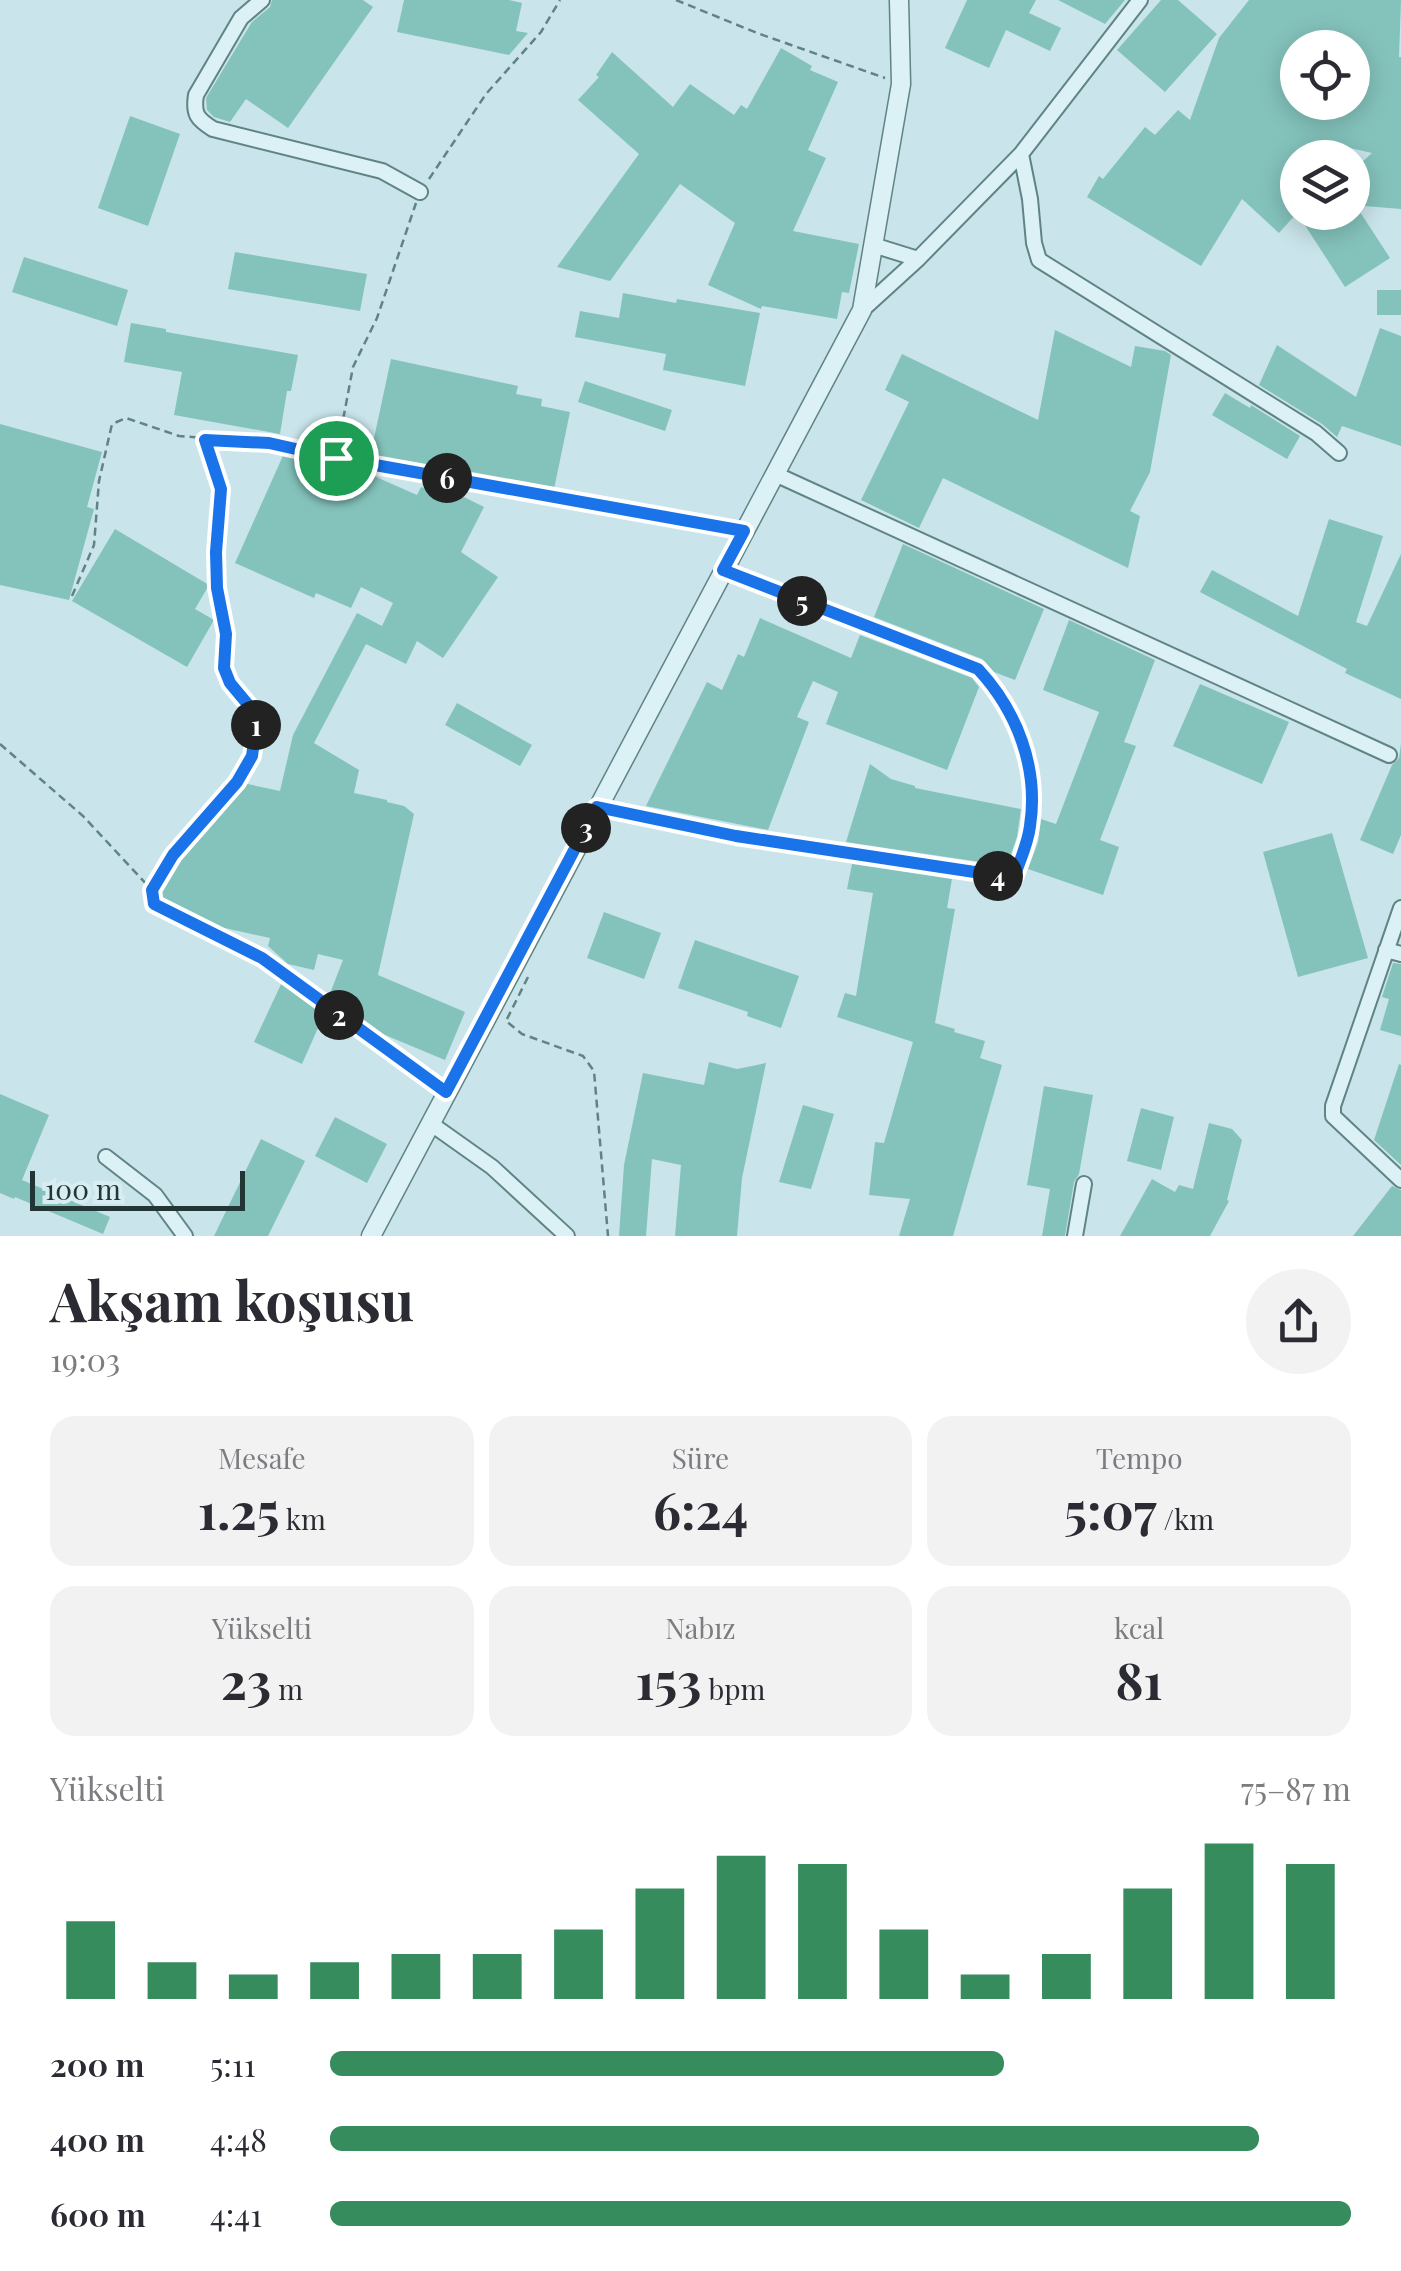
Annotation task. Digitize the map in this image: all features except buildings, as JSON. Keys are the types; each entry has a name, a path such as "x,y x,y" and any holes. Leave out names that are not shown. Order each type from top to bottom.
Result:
{"street":[{"path":"262,0 240,18 196,95 194,108 200,121 213,129 382,170 420,192"},
{"path":"371,1236 862,310 901,84 899,0"},
{"path":"862,310 1021,154 1140,0"},
{"path":"1021,154 1039,260 1316,433 1339,453"},
{"path":"873,245 918,259"},
{"path":"774,474 1389,755"},
{"path":"597,807 736,836 1014,878 1030,827 1031,769 1012,714 978,669 723,570"},
{"path":"1401,908 1394,952 1333,1106 1333,1116 1401,1180"},
{"path":"430,1123 492,1167 567,1236"},
{"path":"106,1156 155,1195 184,1236"},
{"path":"1074,1236 1084,1184"}],"path":[{"path":"336,458 354,367 376,318 420,192 486,94 542,32 560,0"},
{"path":"676,0 901,84"},
{"path":"72,596 94,545 99,481 112,424 126,418 179,436 269,443 744,531"},
{"path":"152,890 173,855 237,782 252,756 256,727 250,707 230,683 224,668 226,634 217,588 216,552 221,489 205,440"},
{"path":"0,744 83,816 152,890 154,904 262,958 446,1092"},
{"path":"530,974 506,1021 522,1034 583,1056 594,1070 608,1236"}],"route":[{"path":"205,440 269,443 336,458 744,531 723,570 978,669 1012,714 1031,769 1030,827 1014,878 736,836 597,807 446,1092 262,958 154,904 152,890 173,855 237,782 252,756 256,727 250,707 230,683 224,668 226,634 217,588 216,552 221,489 205,440"}]}
